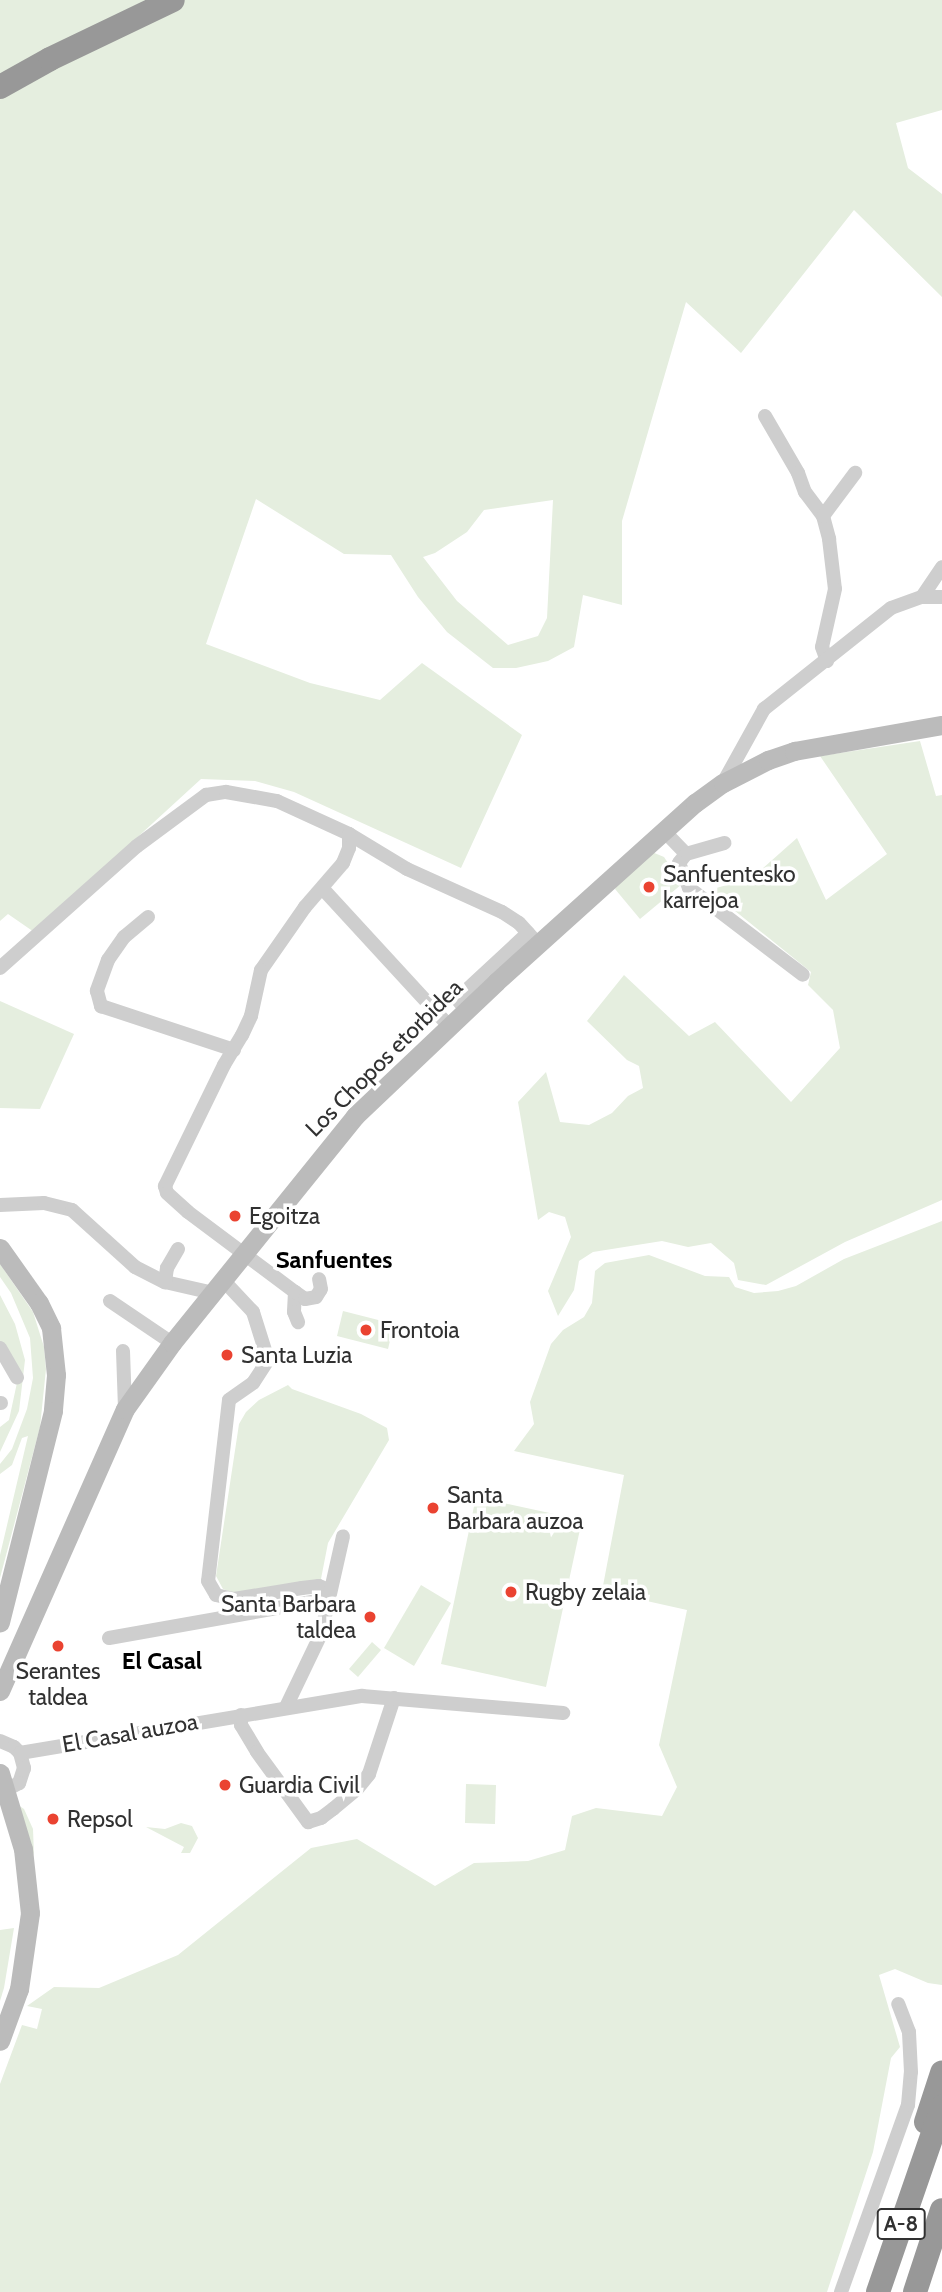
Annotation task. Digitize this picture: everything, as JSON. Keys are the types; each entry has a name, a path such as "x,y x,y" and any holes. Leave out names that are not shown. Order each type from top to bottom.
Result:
{"highway":[{"path":"0,87 50,59 173,0"},
{"path":"0,78 50,59"},
{"path":"923,2155 926,2119 942,2073"},
{"name":"A-8","path":"878,2292 923,2155 942,2107"},
{"name":"A-8","path":"915,2292 938,2233 942,2210"}],"street":[{"path":"765,416 798,473 805,492 823,516 830,539 835,589 822,646 827,661"},
{"path":"823,516 855,473"},
{"path":"922,597 942,566"},
{"path":"723,783 764,709 827,661 880,615 922,597 942,597"},
{"name":"Los Chopos etorbidea","path":"0,1691 8,1657 125,1409 172,1343 355,1116 466,1010 533,939 723,783 768,760 794,751 942,725"},
{"path":"0,968 137,846 189,804 206,795 226,792 277,801 349,834 407,869 502,912 533,939"},
{"path":"663,830 686,854"},
{"path":"319,1279 321,1289 316,1297 305,1298 295,1292 242,1255 173,1200 165,1186 174,1162 251,1016 261,970 305,907 323,890 343,863 349,848 349,834"},
{"path":"724,843 686,854 679,863 689,888 803,975"},
{"path":"323,890 449,1026"},
{"path":"148,917 124,937 108,960 97,991 101,1006 234,1050"},
{"path":"0,1205 44,1203 72,1210 135,1267 165,1282 218,1286 253,1312 268,1360 253,1383 229,1400 208,1581 216,1595 234,1599 319,1586 328,1595"},
{"path":"0,1248 39,1303 51,1328 56,1375 52,1411 0,1622"},
{"path":"165,1282 167,1268 178,1249"},
{"path":"295,1292 294,1312 298,1322"},
{"path":"110,1301 172,1343"},
{"path":"0,1348 16,1378"},
{"path":"123,1351 125,1409"},
{"path":"286,1707 321,1634 343,1536"},
{"path":"108,1638 328,1595"},
{"name":"El Casal auzoa","path":"20,1753 362,1696 563,1713"},
{"path":"241,1715 241,1725 257,1752 308,1822 321,1818 333,1809 357,1789 369,1774 394,1698"},
{"path":"0,1741 14,1747 23,1760 22,1776 3,1793"},
{"path":"0,1773 3,1793 27,1870 30,1913 19,1989 2,2036"},
{"path":"841,2292 908,2105 911,2072 909,2032 898,2004"}],"green space":[{"path":"0,0 942,0 942,110 896,123 908,168 942,194 942,297 854,210 741,353 686,302 622,521 622,605 583,595 574,647 548,661 516,668 493,668 447,632 418,597 391,555 344,554 256,499 206,644 310,683 380,700 422,663 522,735 461,868 294,792 255,781 201,779 34,932 8,914 0,921","holes":["553,500 547,618 538,636 508,645 457,601 423,557 435,553 467,532 484,510"]},
{"path":"920,741 936,796 942,795 942,1200 845,1242 766,1285 738,1280 734,1263 711,1243 688,1247 662,1241 593,1252 579,1261 574,1290 558,1316 548,1291 571,1237 565,1217 549,1212 538,1220 518,1102 546,1072 560,1122 589,1125 612,1113 628,1096 643,1088 639,1066 627,1060 587,1021 624,975 689,1036 715,1022 791,1102 840,1048 833,1010 808,985 811,972 709,890 752,878 797,838 826,900 887,854 820,756"},
{"name":"Sanfuentesko karrejoa","path":"652,852 664,857 682,884 640,919 615,889 621,879"},
{"path":"0,1001 74,1034 40,1109 0,1108"},
{"path":"942,1221 942,1985 928,1983 895,1969 879,1975 900,2047 891,2058 873,2152 827,2292 0,2292 0,2084 22,2025 37,2029 42,2009 27,2006 54,1987 99,1988 178,1955 311,1848 357,1839 435,1886 474,1863 528,1861 565,1850 572,1816 596,1808 662,1816 677,1787 659,1745 687,1610 602,1591 624,1475 514,1451 534,1424 530,1402 551,1344 563,1330 584,1317 592,1303 595,1271 605,1263 649,1255 705,1276 729,1277 735,1287 754,1293 778,1291 796,1286 844,1259"},
{"path":"0,1264 33,1312 44,1347 46,1369 40,1427 0,1578 0,1555 28,1436 22,1438 12,1465 0,1474 0,1464 12,1449 27,1409 33,1378 30,1338 11,1293 0,1277"},
{"path":"0,1295 15,1324 25,1360 19,1411 0,1452 0,1427 9,1420 18,1378 0,1345"},
{"name":"Frontoia","path":"343,1311 394,1324 388,1349 337,1336"},
{"path":"288,1385 292,1389 361,1414 387,1428 389,1440 328,1543 320,1584 239,1595 223,1589 216,1576 239,1424 246,1412 259,1400"},
{"name":"Rugby zelaia","path":"476,1497 582,1520 546,1687 441,1664"},
{"path":"421,1585 451,1603 414,1666 384,1648"},
{"path":"372,1642 381,1650 358,1677 349,1669"},
{"path":"466,1784 496,1785 495,1824 465,1823"},
{"path":"18,1805 24,1809 33,1829 34,1856"},
{"path":"181,1823 192,1826 198,1838 190,1853 181,1853 184,1847 146,1827 165,1829"},
{"path":"14,1928 4,1988 0,2001 0,1930"}],"place":[{"name":"Sanfuentesko karrejoa","path":"649,887"},
{"name":"Egoitza","path":"235,1216"},
{"name":"Frontoia","path":"366,1330"},
{"name":"Santa Luzia","path":"227,1355"},
{"name":"Santa Barbara auzoa","path":"433,1508"},
{"name":"Rugby zelaia","path":"511,1592"},
{"name":"Santa Barbara taldea","path":"370,1617"},
{"name":"Serantes taldea","path":"58,1646"},
{"name":"Guardia Civil","path":"225,1785"},
{"name":"Repsol","path":"53,1819"}],"district":[{"name":"Sanfuentes","path":"334,1260"},
{"name":"El Casal","path":"162,1661"}]}
